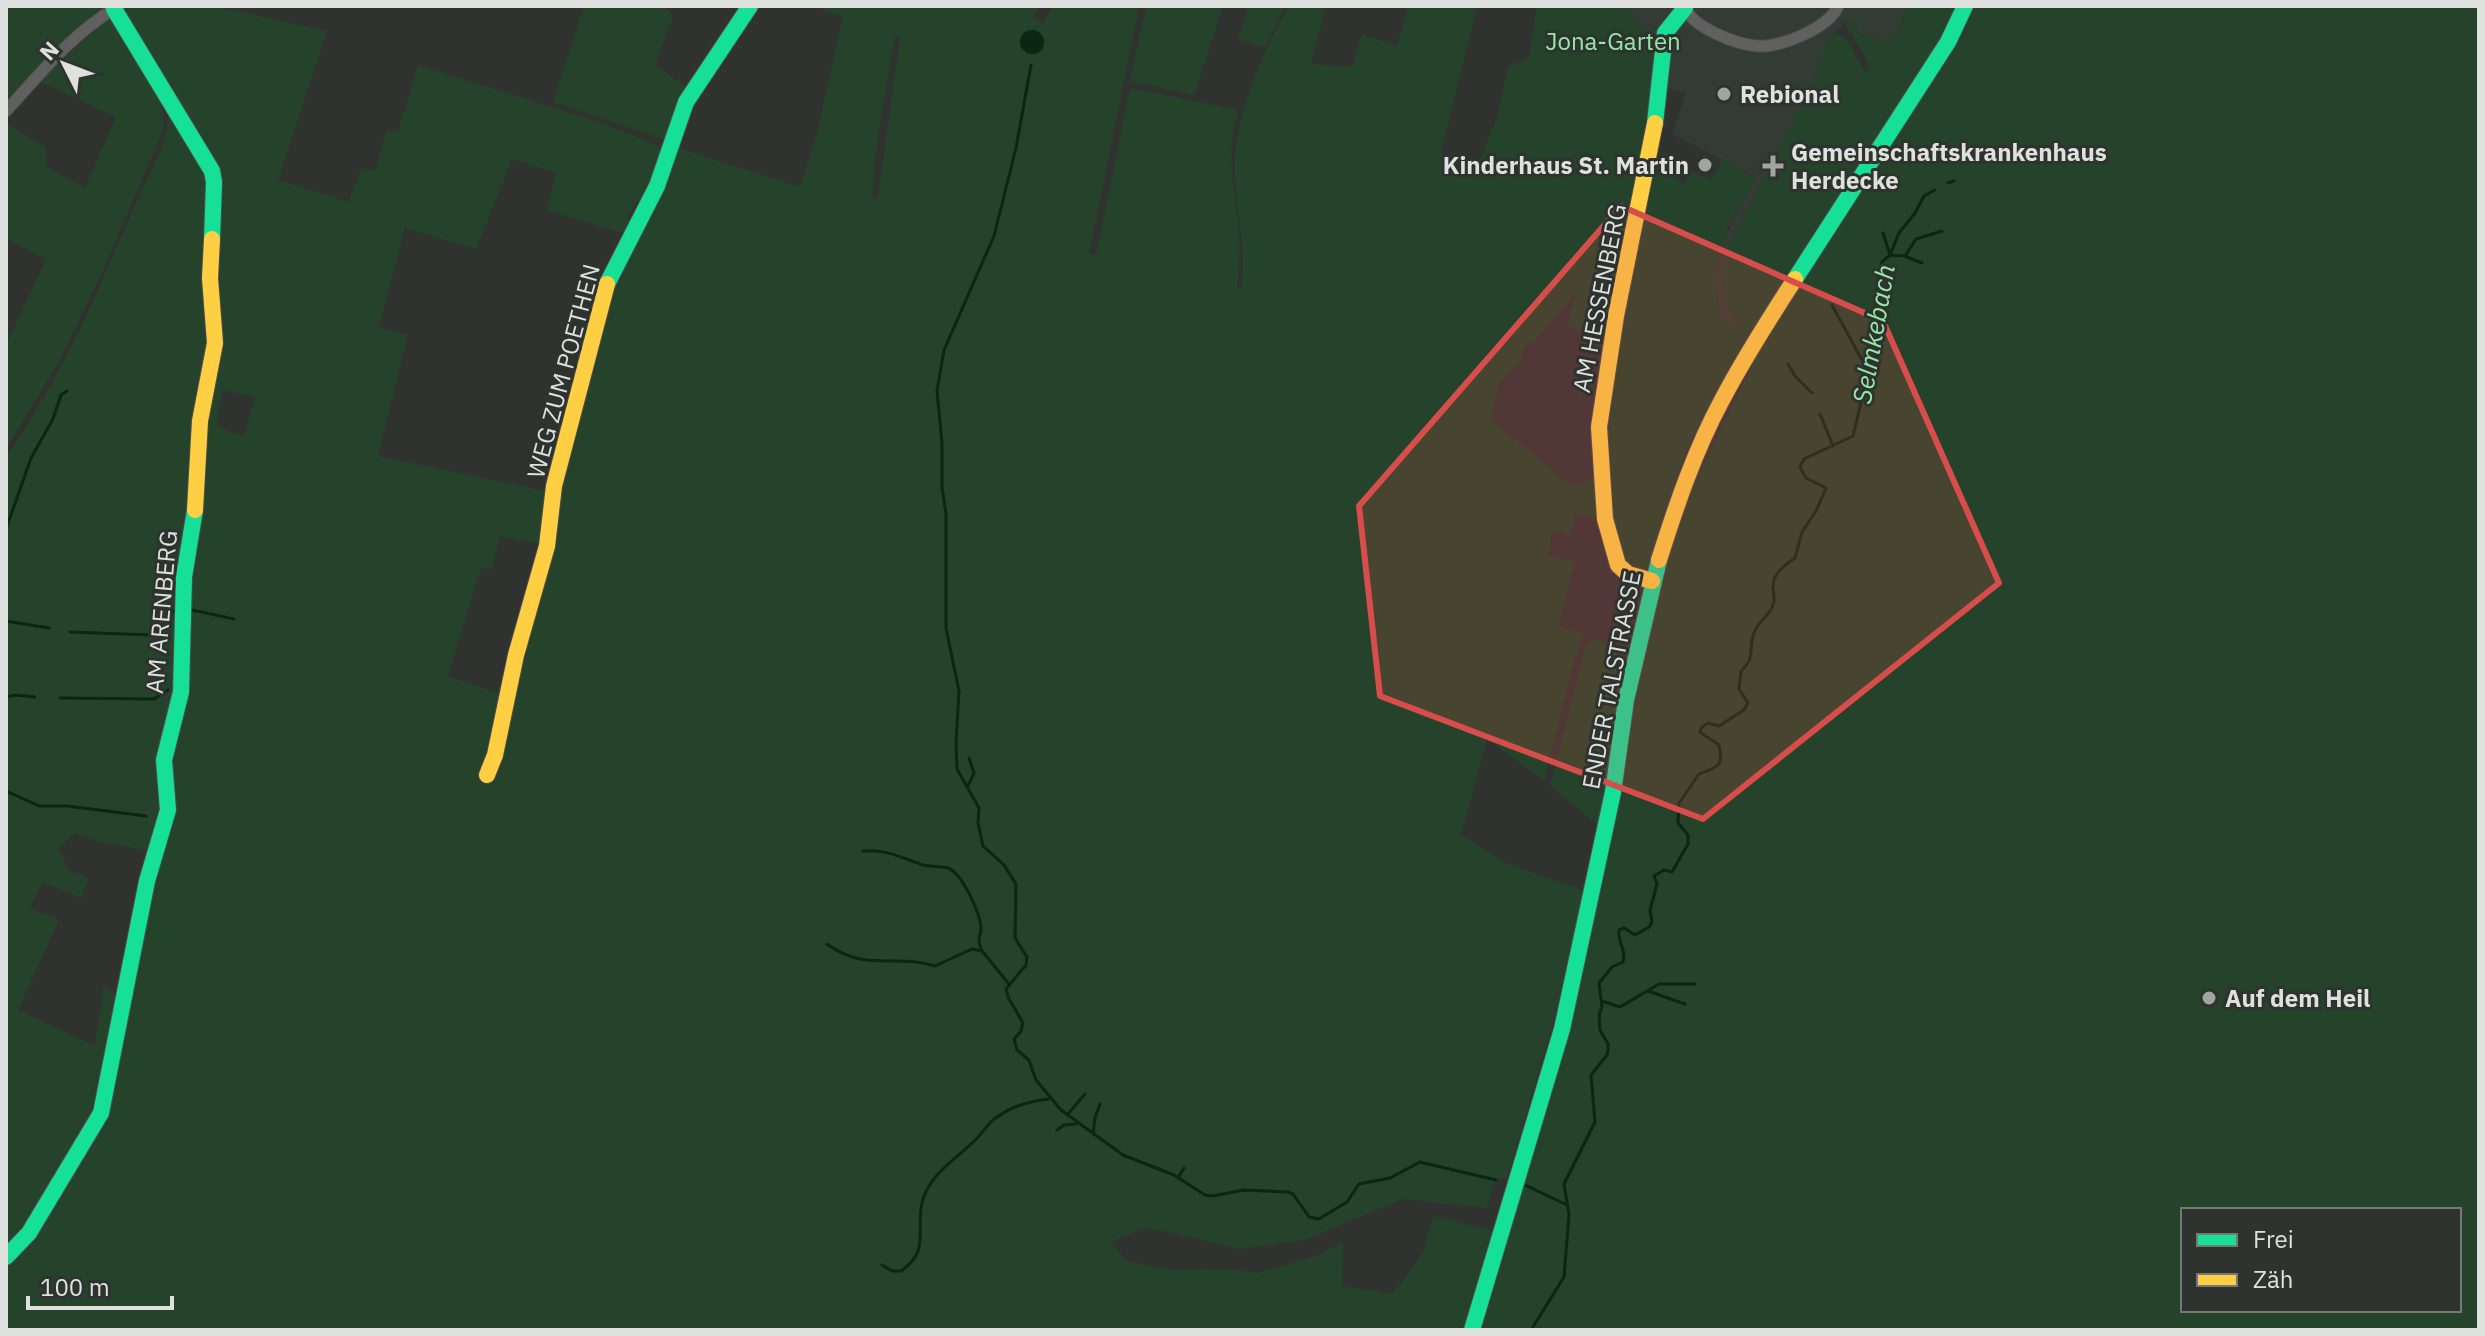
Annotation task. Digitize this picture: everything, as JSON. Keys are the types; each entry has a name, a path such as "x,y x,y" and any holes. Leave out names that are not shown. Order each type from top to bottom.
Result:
{"street":[{"name":"WEG ZUM POETHEN","path":"487,775 495,755 516,655 547,546 554,486 606,286 657,186 686,102 750,6"},
{"name":"ENDER TALSTRASSE","path":"1472,1330 1562,1029 1613,792 1626,700 1652,581 1696,456 1720,403 1752,346 1948,42 1965,6"},
{"name":"AM HESSENBERG","path":"1652,581 1628,574 1618,565 1603,508 1599,427 1616,316 1653,144 1665,33 1685,7 1692,18 1722,35 1757,46 1781,43 1826,23 1836,10"},
{"path":"6,111 68,46 115,8"},
{"name":"AM ARENBERG","path":"6,1257 29,1233 101,1113 109,1083 124,987 147,881 168,810 164,760 181,692 184,577 197,498 200,421 215,343 210,278 212,171 115,8"}],"highlighted area":[{"path":"1621,206 1883,321 1999,583 1703,819 1380,696 1359,506"}],"shaded area":[{"name":"Gemeinschaftskrankenhaus Herdecke","path":"1590,6 1908,6 1895,39 1885,43 1855,31 1847,20 1829,38 1739,322 1734,328 1719,314 1716,266 1720,247 1754,176 1672,134 1686,93 1649,81"},
{"path":"1027,30 1037,30 1044,37 1044,47 1037,54 1027,54 1020,47 1020,37"}],"green space":[{"path":"6,6 106,6 108,7 6,108"},
{"name":"Jona-Garten","path":"124,6 214,6 327,31 278,180 348,202 362,168 375,171 387,130 398,132 418,65 597,121 666,149 644,205 637,201 626,219 633,224 626,234 546,210 557,173 512,159 476,249 405,228 379,327 408,335 378,456 550,492 546,545 500,536 491,570 481,567 448,676 503,695 484,773 490,776 496,764 520,656 545,572 560,476 607,287 659,187 672,146 800,187 817,133 843,17 813,6 1040,6 1033,17 1042,23 1052,9 1049,6 1139,6 1089,254 1096,255 1130,88 1238,110 1232,161 1240,245 1237,288 1241,290 1242,249 1235,180 1238,137 1250,90 1268,45 1289,6 1326,6 1311,64 1352,67 1362,34 1397,46 1408,6 1477,6 1441,153 1478,163 1497,118 1508,66 1529,58 1537,6 1627,6 1629,15 1645,29 1652,43 1649,80 1658,83 1651,146 1611,338 1567,327 1576,292 1533,344 1526,342 1521,360 1498,386 1491,420 1574,487 1599,474 1602,520 1575,514 1571,535 1552,530 1548,555 1575,562 1558,626 1584,634 1573,665 1544,781 1487,739 1461,835 1508,864 1585,891 1552,1026 1507,1179 1496,1178 1487,1208 1403,1199 1304,1240 1239,1249 1146,1227 1111,1242 1127,1261 1170,1270 1229,1269 1257,1273 1319,1255 1343,1242 1342,1286 1393,1294 1423,1253 1433,1216 1493,1231 1465,1330 6,1330 6,457 44,398 91,304 157,158 166,131 168,105 210,173 212,182 208,279 212,342 197,420 205,423 209,376 217,344 212,279 214,172 121,12","holes":["1033,29 1038,32 1046,44 1043,52 1037,54 1020,48 1022,34","895,35 900,37 878,197 874,199 877,143","222,390 255,397 244,437 217,426","75,833 96,841 150,851 141,886 147,893 121,1001 104,984 95,1046 18,1010 59,920 30,908 42,882 81,898 88,881 85,876 69,870 58,848"]},
{"path":"584,6 665,6 673,17 655,65 689,89 668,141 553,102"},
{"path":"1146,6 1223,6 1194,95 1130,81"},
{"path":"1249,6 1285,6 1264,48 1238,39"},
{"path":"1908,6 1956,6 1941,39 1714,399 1686,451 1646,574 1629,573 1607,518 1602,425 1653,155 1683,185 1692,171 1712,180 1722,159 1755,177 1729,227 1719,256 1719,313 1734,328 1738,322 1723,297 1727,250 1809,90 1829,38 1835,34 1844,36 1865,71 1869,70 1868,62 1846,25 1847,20 1858,25 1856,32 1885,43 1888,36 1895,38"},
{"path":"1972,6 2479,6 2479,1330 1479,1330 1570,1029 1605,867 1657,584 1681,511 1759,351"},
{"path":"108,18 161,99 164,128 109,257 60,360 6,449 6,338 9,339 46,259 6,239 6,124 46,147 47,167 85,188 116,117 39,81"},
{"path":"1596,639 1617,646 1616,672 1623,699 1601,827 1550,786 1586,646"}],"waterway":[{"path":"1031,65 1016,148 994,236 944,350 937,391 946,514 946,628 959,691 957,769 979,808 978,823 983,846 1004,865 1016,884 1015,938 1027,957 1026,965 1006,989 1023,1023 1014,1039 1017,1050 1029,1060 1036,1080 1061,1110 1123,1155 1174,1175 1205,1195 1244,1190 1288,1192 1293,1194 1309,1217 1319,1219 1347,1202 1359,1184 1390,1178 1420,1162 1496,1180"},
{"name":"Selmkebach","path":"1948,183 1954,181"},
{"name":"Selmkebach","path":"1531,1330 1564,1277 1569,1215 1564,1184 1595,1122 1591,1075 1608,1051 1608,1044 1600,1030 1602,1007 1599,983 1612,967 1623,962 1619,930 1624,928 1635,935 1649,927 1657,884 1654,876 1664,870 1672,872 1688,844 1688,835 1678,823 1679,803 1699,774 1718,766 1721,759 1719,745 1700,732 1702,727 1708,723 1719,726 1744,710 1748,703 1739,689 1741,671 1749,661 1753,637 1773,605 1775,578 1795,558 1802,532 1826,488 1806,478 1800,467 1804,459 1853,436 1877,345 1880,313 1875,302 1882,262 1890,255 1899,233 1924,196 1935,190"},
{"path":"1883,233 1890,255 1905,256 1916,239 1942,231"},
{"path":"1907,257 1922,263"},
{"path":"1832,305 1863,362 1870,364"},
{"path":"1788,364 1812,393"},
{"path":"6,529 31,458 53,419 61,395 67,391"},
{"path":"1820,414 1833,446"},
{"path":"192,610 234,619"},
{"path":"70,632 151,635 165,612 177,611"},
{"path":"6,621 49,628"},
{"path":"60,698 154,699 168,690"},
{"path":"6,697 35,697"},
{"path":"968,786 974,773 969,758"},
{"path":"6,791 39,806 67,806 146,816"},
{"path":"863,851 887,853 953,871 964,885 977,913 982,951"},
{"path":"827,944 855,958 935,966 972,949 982,951 1009,984"},
{"path":"1602,1001 1620,1007 1659,984 1695,984"},
{"path":"1648,991 1685,1004"},
{"path":"1067,1115 1085,1094"},
{"path":"882,1265 892,1271 901,1271 916,1255 923,1199 941,1171 997,1117 1022,1105 1049,1099"},
{"path":"1093,1134 1100,1104"},
{"path":"1057,1130 1064,1125 1076,1124"},
{"path":"1178,1178 1184,1168"},
{"path":"1525,1185 1565,1204"}],"traffic: fast":[{"path":"116,6 114,9 212,171 212,239"},
{"path":"607,284 657,186 686,102 750,6"},
{"path":"1795,279 1948,42 1965,6"},
{"path":"1655,123 1665,33 1685,8"},
{"path":"6,1257 29,1233 101,1113 147,881 168,810 164,760 181,692 184,577 195,510"},
{"path":"1472,1330 1562,1029 1613,792 1626,700 1659,560"}],"traffic: slow":[{"path":"1652,581 1628,574 1618,565 1605,519 1599,427 1616,316 1655,123"},
{"path":"195,510 200,421 215,343 210,278 212,239"},
{"path":"1659,560 1687,478 1712,419 1795,279"},
{"path":"487,775 495,755 516,655 547,546 554,486 607,284"}],"place":[{"name":"Rebional","path":"1724,94"},
{"name":"Kinderhaus St. Martin","path":"1705,165"},
{"name":"Gemeinschaftskrankenhaus Herdecke","path":"1773,166"},
{"name":"Auf dem Heil","path":"2209,998"}]}
